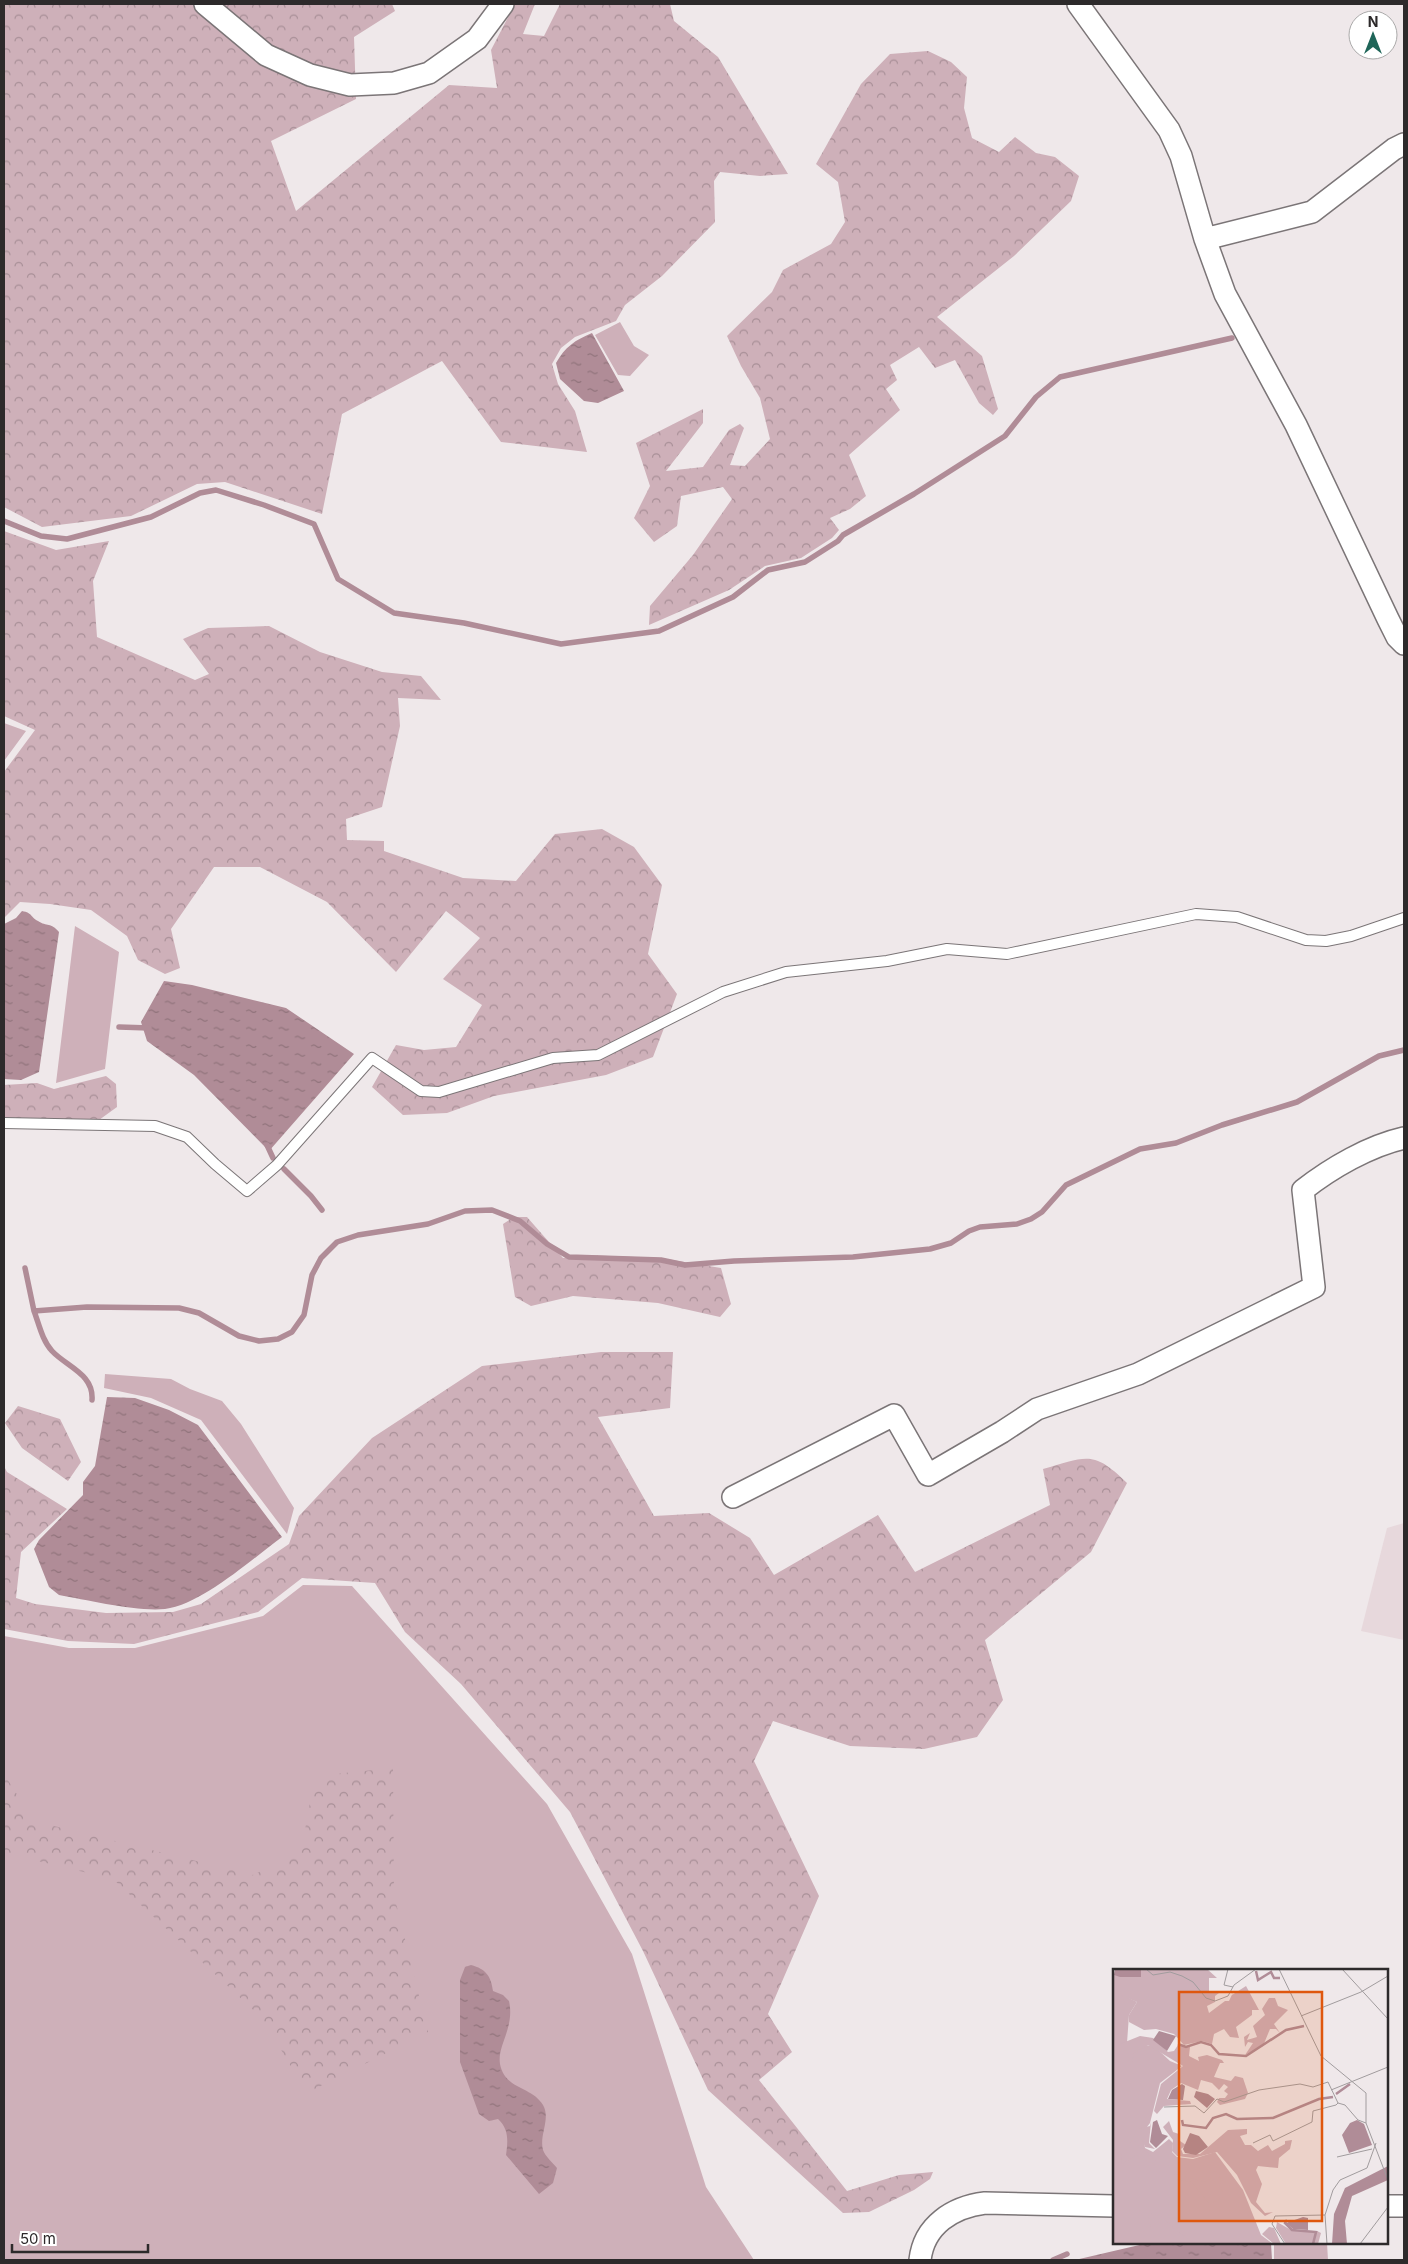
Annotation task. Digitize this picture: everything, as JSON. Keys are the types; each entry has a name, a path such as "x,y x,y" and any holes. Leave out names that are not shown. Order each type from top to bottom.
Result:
{"street":[{"path":"205,4 266,55 310,75 350,85 394,83 429,73 477,39 503,4"},
{"path":"1078,4 1169,130 1180,156 1205,239 1225,294 1296,425 1388,619 1404,644"},
{"path":"1205,239 1312,212 1394,149 1404,144"},
{"path":"733,1497 894,1415 928,1474 1002,1432 1036,1409 1138,1374 1314,1287 1303,1190 1319,1178 1361,1156 1404,1138"},
{"path":"920,2260 929,2234 946,2215 967,2206 985,2203 1113,2206"},
{"path":"1388,2206 1404,2206"}],"lane":[{"path":"4,1123 155,1126 188,1137 214,1164 247,1192 277,1165 372,1058 421,1091 439,1092 553,1058 598,1055 723,992 786,972 887,961 947,949 1007,954 1196,914 1237,917 1306,940 1326,941 1351,936 1404,918"}],"shaded area":[{"path":"1404,1523 1404,1640 1361,1631 1387,1528"}],"green space":[{"path":"4,4 392,4 395,11 354,37 356,99 271,141 296,211 449,85 497,88 491,50 515,4 535,4 523,34 544,36 560,4 670,4 674,21 718,57 788,174 760,176 720,172 714,181 715,222 662,276 625,305 616,321 575,337 561,348 552,364 558,384 575,411 587,452 501,442 442,361 342,414 322,514 225,482 197,484 131,516 42,527 4,507"},
{"path":"928,51 951,62 967,77 964,108 972,138 999,152 1015,137 1036,153 1055,157 1079,176 1071,201 1014,256 937,317 982,356 998,409 993,415 979,403 955,360 935,368 919,347 890,365 897,380 886,389 900,410 849,455 866,496 850,509 830,518 839,530 832,538 801,558 765,566 729,590 649,625 650,606 693,555 732,499 723,487 681,496 677,526 654,542 634,518 650,486 636,443 703,409 703,423 666,471 703,467 729,430 740,424 744,428 730,465 745,466 770,439 760,398 741,366 727,336 772,292 783,270 831,244 845,222 838,182 816,164 861,84 890,54"},
{"path":"620,322 634,346 649,355 630,376 618,375 595,335"},
{"path":"4,531 56,550 109,541 93,581 97,637 195,680 209,674 183,639 208,628 269,626 320,652 382,672 421,676 441,700 398,698 400,726 382,807 346,819 347,840 384,841 384,851 463,878 516,881 555,834 602,829 634,847 662,885 648,954 677,994 653,1057 606,1075 494,1096 447,1113 403,1115 372,1087 396,1045 424,1050 456,1047 482,1005 443,979 480,938 446,911 396,972 327,902 260,867 214,867 171,929 180,968 165,974 138,960 127,936 91,910 20,902 4,918 4,772 35,730 4,716"},
{"path":"4,723 26,731 4,761"},
{"path":"75,926 119,952 105,1069 56,1083"},
{"path":"106,1076 116,1084 117,1107 99,1120 4,1118 4,1085 37,1083 54,1089"},
{"path":"514,1217 527,1217 563,1258 585,1255 660,1258 721,1268 731,1304 720,1317 658,1303 573,1296 531,1306 515,1297 503,1224"},
{"path":"601,1352 673,1352 670,1408 598,1417 654,1516 709,1513 750,1538 774,1575 878,1515 915,1572 1050,1505 1043,1469 1069,1461 1080,1459 1097,1460 1106,1465 1127,1483 1091,1552 985,1640 1003,1700 977,1737 924,1749 850,1746 773,1721 754,1761 819,1896 768,2014 792,2052 759,2080 847,2191 899,2175 933,2172 930,2179 914,2190 869,2212 843,2213 708,2090 643,1951 570,1812 461,1684 405,1632 375,1583 302,1578 258,1612 134,1644 68,1641 4,1629 4,1466 7,1472 67,1509 21,1552 16,1598 35,1604 106,1613 173,1612 201,1604 289,1544 299,1516 372,1438 482,1366"},
{"path":"105,1374 171,1379 190,1389 222,1401 241,1424 294,1508 287,1534 201,1420 151,1398 104,1388"},
{"path":"18,1406 60,1419 81,1462 68,1481 22,1448 5,1423"},
{"path":"303,1585 352,1586 547,1804 632,1954 706,2187 754,2260 4,2260 4,1636 69,1648 135,1648 263,1616"},
{"path":"393,1768 394,1895 428,2032 307,2093 262,2018 113,1879 4,1853 4,1774 34,1821 253,1875 301,1851 315,1776"},
{"path":"1274,2244 1327,2244 1328,2260 1274,2260"}],"water":[{"path":"592,333 624,391 598,403 584,401 560,379 556,363 571,345 580,338"},
{"path":"22,911 28,913 41,923 54,927 59,932 39,1072 21,1080 4,1079 4,924 16,918"},
{"path":"164,981 192,985 286,1008 354,1054 269,1151 194,1075 147,1041 141,1022"},
{"path":"107,1397 135,1398 169,1410 198,1425 282,1537 226,1580 179,1606 165,1609 141,1609 112,1605 59,1595 49,1587 34,1549 39,1540 83,1495 83,1482 95,1466"},
{"path":"471,1965 484,1971 491,1981 493,1991 503,1995 509,2001 510,2020 500,2057 503,2072 507,2079 538,2099 545,2110 546,2116 542,2139 543,2150 557,2168 553,2183 539,2194 506,2155 507,2136 502,2123 498,2119 489,2121 479,2114 460,2062 460,1980 465,1967"},
{"path":"1144,2244 1271,2244 1272,2260 1075,2260"}],"waterway":[{"path":"4,521 41,536 67,539 151,517 200,493 216,490 264,505 314,524 338,579 394,613 464,623 561,644 659,631 733,597 768,570 805,562 838,541 843,535 914,494 1005,436 1036,397 1060,377 1232,338"},
{"path":"119,1027 149,1028"},
{"path":"25,1268 34,1311 87,1307 179,1308 199,1313 239,1336 259,1341 278,1339 292,1332 304,1315 312,1275 321,1258 337,1242 358,1235 428,1224 465,1211 492,1210 520,1221 547,1244 569,1257 661,1260 685,1265 734,1261 853,1257 930,1249 951,1243 969,1231 980,1227 1017,1224 1031,1219 1042,1212 1066,1185 1140,1149 1176,1143 1222,1125 1297,1102 1379,1056 1404,1050"},
{"path":"267,1145 273,1158"},
{"path":"284,1169 322,1210"},
{"path":"34,1311 43,1337 49,1347 58,1357 84,1377 89,1384 92,1400"},
{"path":"1053,2260 1067,2254"}]}
